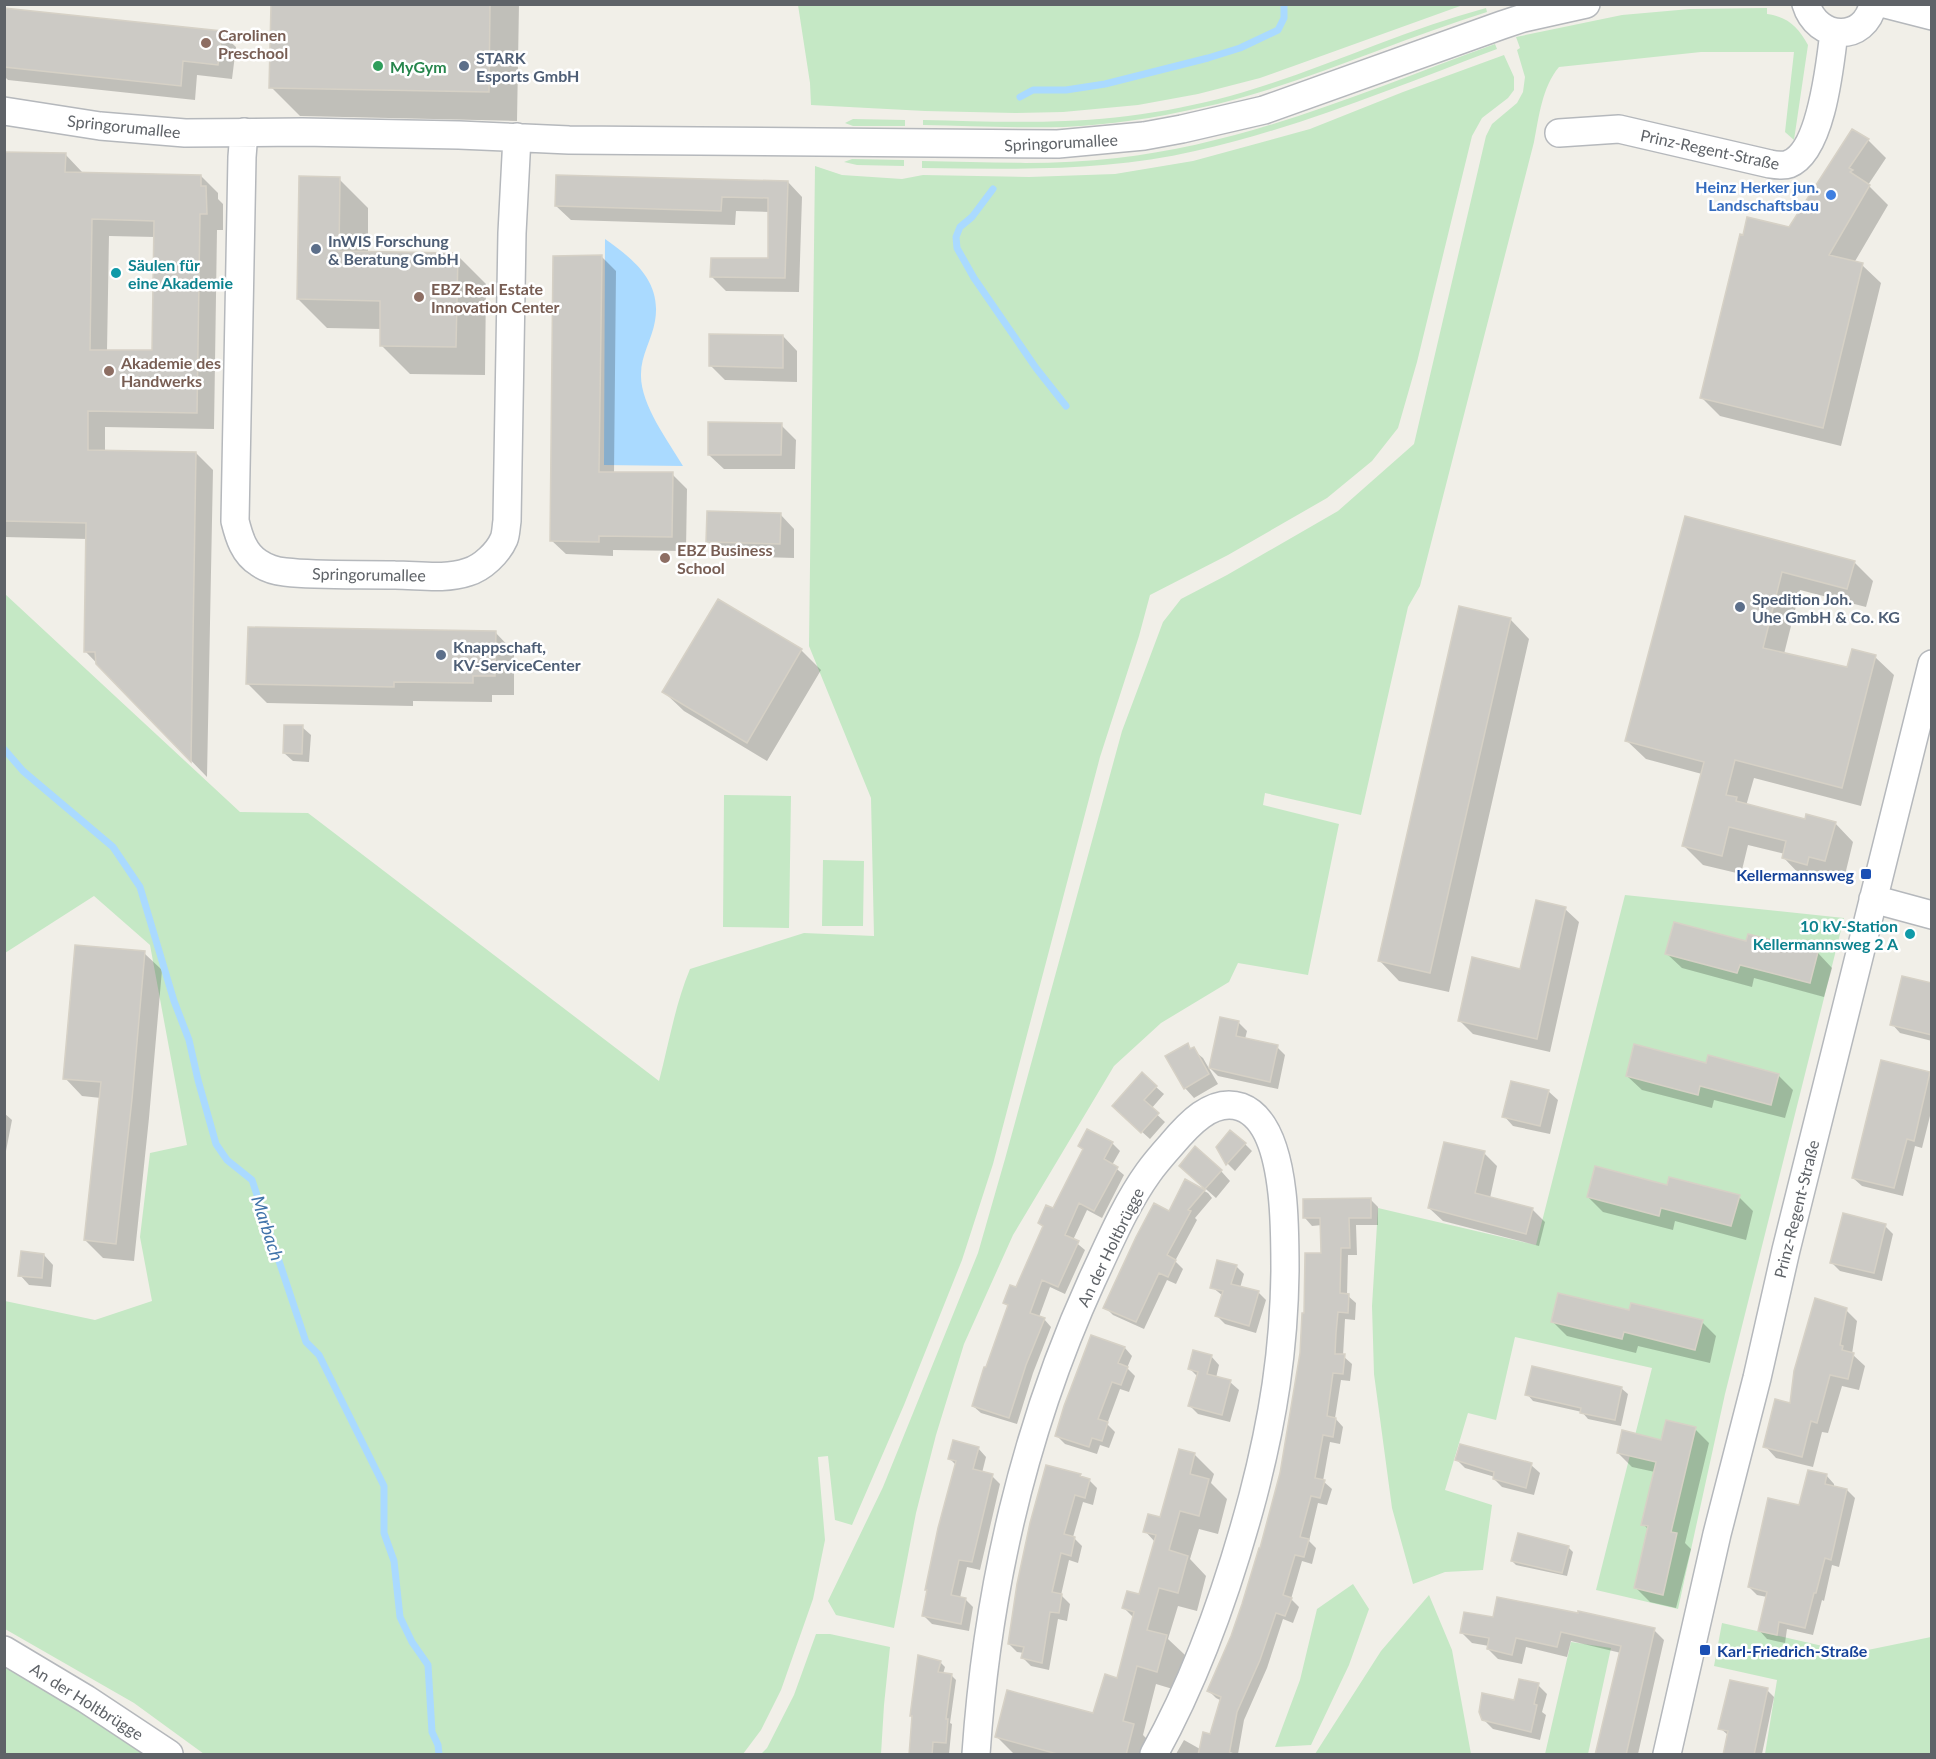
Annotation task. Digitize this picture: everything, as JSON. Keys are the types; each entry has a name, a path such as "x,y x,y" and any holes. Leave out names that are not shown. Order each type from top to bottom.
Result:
{"street":[{"name":"Springorumallee","path":"4,111 100,126 185,133 244,132 569,140 803,141 984,145 1103,142 1182,129 1263,110 1523,18 1586,4"},
{"path":"1806,4 1811,17 1819,26 1834,32 1857,29 1866,20 1873,4"},
{"path":"1885,4 1932,16"},
{"name":"Prinz-Regent-Straße","path":"1559,133 1619,129 1770,164 1787,165 1799,158 1810,143 1824,97 1834,32"},
{"name":"Springorumallee","path":"244,132 235,521 239,538 249,555 259,563 283,572 448,576 469,572 484,563 497,550 504,538 507,521 516,137"},
{"name":"Prinz-Regent-Straße","path":"1667,1755 1717,1534 1932,664"},
{"path":"1873,899 1932,915"},
{"name":"An der Holtbrügge","path":"976,1755 985,1659 994,1596 1008,1530 1023,1470 1075,1319 1126,1210 1148,1173 1191,1123 1210,1109 1224,1105 1239,1106 1252,1113 1262,1123 1272,1146 1280,1178 1286,1229 1277,1386 1261,1464 1229,1580 1195,1671 1154,1755"},
{"name":"An der Holtbrügge","path":"4,1650 86,1699 169,1755"}],"green space":[{"path":"798,4 1463,5 1260,78 1198,94 1138,105 1063,112 1015,113 811,105 810,83"},
{"path":"1486,8 1487,12 1308,76 1236,99 1182,112 1115,123 1064,127 923,125 923,120 1030,122 1090,120 1192,105 1266,85 1430,25"},
{"path":"1767,8 1767,14 1787,20 1792,24 1808,45 1794,140 1785,132 1794,52 1701,52 1559,67 1553,75 1542,103 1420,586 1408,607 1361,815 1265,793 1263,805 1339,824 1308,975 1238,963 1229,982 1161,1023 1114,1066 1013,1235 964,1344 936,1435 916,1513 894,1628 836,1615 828,1601 883,1487 978,1253 1122,731 1163,622 1181,599 1338,511 1414,444 1486,136 1492,124 1517,103 1523,92 1525,77 1517,50 1520,48 1516,37 1622,15 1690,9"},
{"path":"1495,44 1497,49 1348,105 1272,131 1195,151 1127,163 1093,166 1025,169 922,168 922,161 1069,162 1166,151 1215,140 1309,112"},
{"path":"1504,55 1514,77 1514,90 1508,98 1482,118 1472,136 1417,362 1398,428 1372,461 1327,498 1228,555 1150,595 1100,757 993,1164 962,1260 904,1405 852,1525 835,1520 828,1456 818,1457 825,1540 813,1599 781,1690 761,1730 743,1754 204,1754 134,1703 5,1629 5,1301 95,1320 152,1301 140,1237 150,1153 187,1145 150,945 94,896 5,953 5,594 240,812 308,813 659,1081 676,1010 690,969 804,933 874,936 871,798 809,646 815,166 842,175 902,179 923,175 1029,177 1115,174 1193,161 1310,129"},
{"path":"853,119 905,120 905,126 853,126 845,123"},
{"path":"852,159 904,160 904,166 857,165 844,162"},
{"path":"724,795 791,796 789,928 723,927"},
{"path":"823,860 864,861 863,926 822,926"},
{"path":"1625,895 1844,918 1725,1394 1678,1609 1596,1590 1652,1368 1515,1337 1496,1420 1468,1413 1445,1490 1492,1505 1483,1570 1445,1572 1413,1584 1392,1508 1374,1374 1372,1306 1378,1208 1536,1245"},
{"path":"1353,1584 1369,1609 1349,1665 1311,1745 1275,1747 1300,1680 1317,1609"},
{"path":"1429,1595 1452,1650 1471,1754 1315,1754 1381,1651"},
{"path":"1722,1623 1853,1653 1931,1637 1931,1754 1765,1754 1777,1680 1714,1666"},
{"path":"816,1634 830,1634 890,1647 881,1754 761,1754 767,1748 794,1695"},
{"path":"1571,1642 1611,1648 1588,1754 1545,1754"},
{"path":"4,1665 55,1695 146,1754 5,1754"}],"water":[{"path":"605,239 635,263 650,283 654,294 655,321 643,360 642,386 656,422 683,466 604,465"}],"building":[{"path":"271,4 490,4 489,92 269,88"},
{"path":"4,8 222,31 218,65 183,61 181,86 4,67"},
{"path":"1852,129 1869,139 1849,168 1853,170 1850,172 1870,185 1829,255 1863,263 1823,428 1700,398 1740,234 1743,235 1747,217 1789,227"},
{"name":"Akademie des Handwerks","path":"4,152 66,153 65,172 201,175 201,186 206,186 207,214 200,214 197,413 88,411 88,450 196,452 191,762 96,664 95,652 84,652 86,523 4,521","holes":["92,219 154,221 152,350 90,350"]},
{"path":"556,175 788,181 785,278 710,277 711,258 768,258 768,198 722,197 721,211 555,206"},
{"path":"299,176 340,177 339,251 458,253 456,347 380,346 380,301 297,299"},
{"path":"602,255 599,472 673,472 672,537 599,536 599,542 550,541 553,256"},
{"path":"709,334 783,335 783,368 709,366"},
{"path":"708,422 782,423 781,455 708,455"},
{"path":"707,511 781,513 780,544 706,542"},
{"path":"1685,516 1855,561 1847,589 1782,572 1763,648 1847,667 1852,649 1876,655 1842,788 1735,760 1726,795 1737,797 1736,801 1805,819 1806,814 1836,822 1825,861 1809,857 1807,865 1782,858 1786,841 1729,827 1722,856 1682,846 1704,762 1625,741"},
{"path":"718,599 802,649 747,743 662,692"},
{"path":"1459,606 1511,618 1430,973 1378,961"},
{"path":"248,627 496,631 495,676 473,676 473,683 394,682 394,687 246,684"},
{"path":"284,725 303,725 302,754 283,753"},
{"path":"1536,900 1566,907 1537,1039 1458,1021 1472,957 1520,969"},
{"path":"1674,922 1746,941 1748,934 1818,952 1810,983 1740,965 1737,973 1665,954"},
{"path":"75,945 145,951 116,1244 84,1240 101,1082 63,1079"},
{"path":"1902,976 1932,983 1932,1035 1890,1025"},
{"path":"1220,1017 1239,1021 1236,1036 1278,1045 1270,1082 1209,1068"},
{"path":"1188,1043 1190,1049 1194,1047 1209,1074 1184,1089 1165,1056"},
{"path":"1634,1044 1706,1063 1708,1055 1779,1074 1771,1105 1700,1086 1698,1095 1626,1076"},
{"path":"1881,1060 1930,1072 1914,1141 1907,1139 1894,1188 1852,1178"},
{"path":"1142,1072 1157,1086 1144,1100 1159,1113 1141,1133 1112,1106"},
{"path":"1511,1081 1549,1090 1540,1126 1502,1117"},
{"path":"1087,1129 1113,1142 1104,1159 1118,1167 1094,1211 1079,1203 1065,1235 1079,1241 1058,1287 1042,1280 1030,1313 1045,1318 1026,1365 1009,1418 972,1406 1008,1305 1003,1303 1010,1285 1016,1287 1043,1226 1038,1223 1046,1205 1053,1208 1083,1149 1078,1146"},
{"path":"1230,1130 1246,1143 1226,1165 1216,1147"},
{"path":"1444,1142 1485,1151 1475,1193 1533,1208 1526,1234 1428,1208"},
{"path":"1195,1146 1222,1170 1205,1189 1179,1166"},
{"path":"1595,1166 1667,1185 1669,1177 1740,1195 1731,1226 1661,1208 1659,1216 1587,1197"},
{"path":"1185,1179 1205,1190 1188,1210 1191,1211 1167,1255 1176,1260 1168,1277 1159,1273 1136,1322 1103,1308 1154,1203 1169,1211"},
{"path":"1371,1198 1371,1218 1349,1218 1350,1248 1341,1248 1340,1293 1349,1294 1348,1313 1338,1312 1335,1354 1345,1354 1343,1374 1333,1373 1327,1416 1336,1418 1333,1437 1323,1435 1315,1478 1325,1480 1320,1498 1311,1496 1300,1537 1309,1539 1304,1557 1295,1555 1283,1595 1292,1598 1285,1616 1276,1613 1260,1660 1237,1712 1229,1755 1198,1755 1203,1732 1210,1734 1221,1697 1207,1691 1242,1604 1280,1473 1300,1353 1302,1313 1304,1313 1305,1253 1321,1253 1320,1218 1303,1218 1303,1199"},
{"path":"1843,1213 1886,1224 1874,1273 1830,1263"},
{"path":"21,1251 44,1254 42,1278 18,1276"},
{"path":"1217,1260 1237,1265 1231,1284 1259,1291 1249,1326 1215,1316 1223,1291 1210,1288"},
{"path":"1558,1293 1629,1310 1631,1303 1703,1320 1695,1350 1624,1332 1622,1339 1551,1322"},
{"path":"1815,1298 1847,1308 1840,1345 1843,1346 1842,1350 1854,1353 1848,1379 1830,1375 1817,1423 1811,1421 1802,1457 1763,1447 1775,1399 1790,1403 1794,1371"},
{"path":"1091,1335 1125,1347 1118,1363 1128,1367 1121,1385 1112,1382 1098,1419 1108,1422 1102,1441 1092,1438 1089,1447 1055,1436"},
{"path":"1193,1350 1212,1355 1207,1374 1231,1380 1222,1415 1188,1406 1198,1372 1188,1369"},
{"path":"1532,1366 1622,1387 1615,1420 1580,1413 1581,1408 1525,1395"},
{"path":"1666,1420 1696,1427 1671,1532 1677,1533 1663,1595 1634,1588 1648,1526 1641,1525 1656,1462 1617,1453 1622,1430 1661,1440"},
{"path":"953,1440 979,1447 973,1469 993,1474 972,1562 959,1560 951,1595 966,1598 961,1624 922,1616 938,1528 956,1461 948,1459"},
{"path":"1460,1444 1532,1463 1526,1488 1493,1479 1494,1472 1455,1460"},
{"path":"1179,1449 1195,1453 1190,1474 1209,1479 1199,1516 1180,1511 1169,1550 1188,1556 1178,1593 1159,1588 1147,1630 1167,1635 1157,1672 1137,1666 1123,1721 1134,1724 1126,1755 1061,1755 995,1737 1007,1690 1093,1713 1105,1674 1117,1678 1134,1612 1122,1608 1127,1591 1139,1594 1156,1535 1143,1532 1148,1514 1160,1517"},
{"path":"1046,1465 1081,1474 1080,1476 1090,1479 1085,1498 1075,1495 1064,1534 1075,1537 1071,1556 1061,1553 1052,1592 1062,1594 1059,1613 1050,1612 1042,1663 1021,1658 1024,1647 1008,1644 1017,1584 1030,1523"},
{"path":"1808,1470 1827,1474 1825,1484 1847,1489 1831,1560 1825,1558 1805,1628 1779,1622 1777,1635 1758,1631 1767,1592 1748,1587 1768,1498 1799,1505"},
{"path":"1518,1533 1569,1546 1562,1573 1511,1561"},
{"path":"1497,1597 1578,1613 1578,1611 1655,1628 1626,1755 1595,1755 1621,1646 1561,1632 1557,1647 1516,1638 1512,1655 1487,1649 1489,1638 1460,1633 1464,1612 1493,1617"},
{"path":"918,1655 941,1661 938,1672 952,1674 946,1719 948,1719 946,1743 933,1742 932,1755 909,1755 912,1716 910,1716"},
{"path":"1519,1679 1539,1683 1531,1732 1482,1720 1479,1712 1482,1693 1514,1700"},
{"path":"1730,1680 1768,1688 1754,1755 1723,1755 1728,1731 1718,1729"}],"waterway":[{"path":"1020,97 1033,90 1066,90 1105,84 1240,48 1278,30 1284,18 1284,4"},
{"path":"993,189 972,217 960,227 956,237 957,248 974,278 1036,368 1066,406"},
{"name":"Marbach","path":"4,749 23,771 113,847 140,887 174,1001 189,1040 216,1144 227,1160 252,1180 306,1342 319,1355 384,1486 384,1533 394,1561 400,1617 412,1642 428,1665 432,1732 439,1754"}],"place":[{"name":"Carolinen Preschool","path":"206,43"},
{"name":"MyGym","path":"378,66"},
{"name":"STARK Esports GmbH","path":"464,66"},
{"name":"Heinz Herker jun. Landschaftsbau","path":"1831,195"},
{"name":"InWIS Forschung & Beratung GmbH","path":"316,249"},
{"name":"Säulen für eine Akademie","path":"116,273"},
{"name":"EBZ Real Estate Innovation Center","path":"419,297"},
{"name":"Akademie des Handwerks","path":"109,371"},
{"name":"EBZ Business School","path":"665,558"},
{"name":"Spedition Joh. Uhe GmbH & Co. KG","path":"1740,607"},
{"name":"Knappschaft, KV-ServiceCenter","path":"441,655"},
{"name":"Kellermannsweg","path":"1866,874"},
{"name":"10 kV-Station Kellermannsweg 2 A","path":"1910,934"},
{"name":"Karl-Friedrich-Straße","path":"1705,1650"}]}
